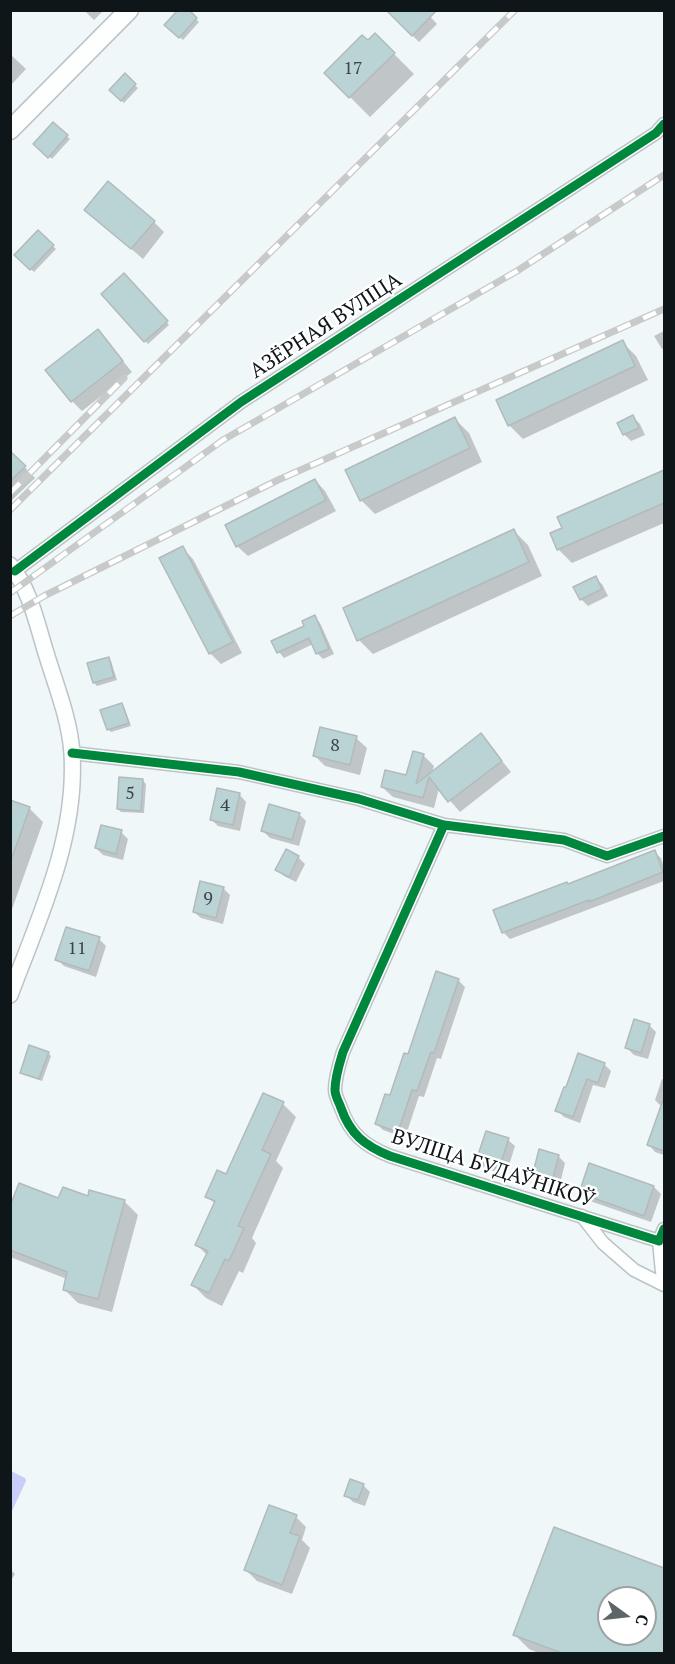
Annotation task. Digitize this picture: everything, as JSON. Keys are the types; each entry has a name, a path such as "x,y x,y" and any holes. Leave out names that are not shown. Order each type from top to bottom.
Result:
{"main road":[{"path":"10,130 129,10"}],"street":[{"name":"АЗЁРНАЯ ВУЛІЦА","path":"13,568 241,402 646,140 664,124"},
{"path":"10,995 52,880 67,828 72,753 63,706 30,604 13,568"},
{"path":"72,753 239,772 359,799 444,825 564,840 607,856 664,836"},
{"name":"ВУЛІЦА БУДАЎНІКОЎ","path":"444,825 343,1052 335,1092 344,1117 356,1136 370,1148 390,1156 659,1241"},
{"path":"582,1216 603,1243 634,1270 664,1285"},
{"path":"664,1229 659,1241 664,1276"}],"water":[{"path":"11,1471 25,1478 26,1481 11,1513"}],"building":[{"path":"178,10 189,10 197,18 179,38 164,25"},
{"path":"386,10 437,10 412,36"},
{"path":"375,33 395,53 349,98 324,73 362,35 368,40"},
{"path":"125,73 136,84 121,101 109,90"},
{"path":"53,122 68,135 48,158 33,144"},
{"path":"108,181 155,221 131,249 84,210"},
{"path":"38,230 54,245 30,270 14,255"},
{"path":"124,273 168,321 144,342 101,294"},
{"path":"98,329 123,361 71,402 45,370"},
{"path":"623,340 635,366 508,426 496,400"},
{"path":"633,415 639,428 623,435 617,423"},
{"path":"455,417 470,448 360,501 345,470"},
{"path":"10,451 26,466 10,481"},
{"path":"664,470 664,503 557,550 550,533 562,528 557,517"},
{"path":"315,479 326,500 236,547 225,525"},
{"path":"514,529 529,562 357,641 343,608"},
{"path":"183,546 233,642 209,654 159,558"},
{"path":"596,576 602,589 580,600 573,587"},
{"path":"315,615 329,649 316,654 309,638 277,653 271,641 304,626 302,621"},
{"path":"109,657 114,677 93,683 87,663"},
{"path":"122,703 129,723 107,730 100,710"},
{"path":"320,727 357,736 350,765 313,756"},
{"path":"481,733 502,761 448,802 429,777 423,798 381,787 385,770 406,775 413,751 424,754 416,784"},
{"path":"119,777 143,779 141,811 117,809"},
{"path":"217,788 240,793 233,825 210,820"},
{"path":"10,800 30,807 12,858 10,857"},
{"path":"269,804 300,813 292,840 261,831"},
{"path":"101,825 122,830 116,854 95,848"},
{"path":"286,849 299,856 289,877 275,870"},
{"path":"655,850 663,872 589,902 589,900 502,933 493,910"},
{"path":"200,881 224,887 216,918 193,912"},
{"path":"66,927 100,937 89,971 55,960"},
{"path":"436,971 459,979 434,1053 431,1052 417,1091 412,1090 398,1132 375,1124 385,1094 390,1095 404,1053 408,1054"},
{"path":"634,1019 650,1024 641,1053 625,1048"},
{"path":"29,1045 49,1052 39,1079 20,1073"},
{"path":"578,1053 605,1063 598,1083 587,1079 573,1117 555,1111"},
{"path":"263,1093 284,1102 262,1150 271,1154 238,1226 244,1228 229,1261 225,1259 209,1293 191,1285 208,1251 195,1245 215,1201 205,1197 217,1170 226,1174"},
{"path":"664,1100 664,1151 647,1145"},
{"path":"486,1131 509,1138 499,1169 476,1161"},
{"path":"539,1149 559,1155 552,1182 532,1177"},
{"path":"589,1163 654,1186 644,1216 579,1193"},
{"path":"19,1183 58,1198 63,1187 88,1196 89,1190 125,1200 98,1299 63,1290 67,1272 10,1250 10,1206"},
{"path":"350,1479 364,1484 358,1500 344,1496"},
{"path":"269,1505 297,1515 290,1533 300,1536 282,1585 244,1570"},
{"path":"554,1527 664,1568 664,1653 562,1653 513,1635"}],"railway":[{"path":"10,510 515,10"},
{"path":"10,593 223,440 517,271 664,175"},
{"path":"10,616 44,596 278,480 664,309"},
{"path":"10,493 124,378"}],"cycle path":[{"path":"15,571 241,402 656,133 664,124"},
{"path":"72,753 239,772 359,799 444,825 564,840 607,856 664,836"},
{"path":"444,825 343,1052 336,1076 335,1092 349,1125 366,1143 390,1156 659,1241 664,1229"}]}
